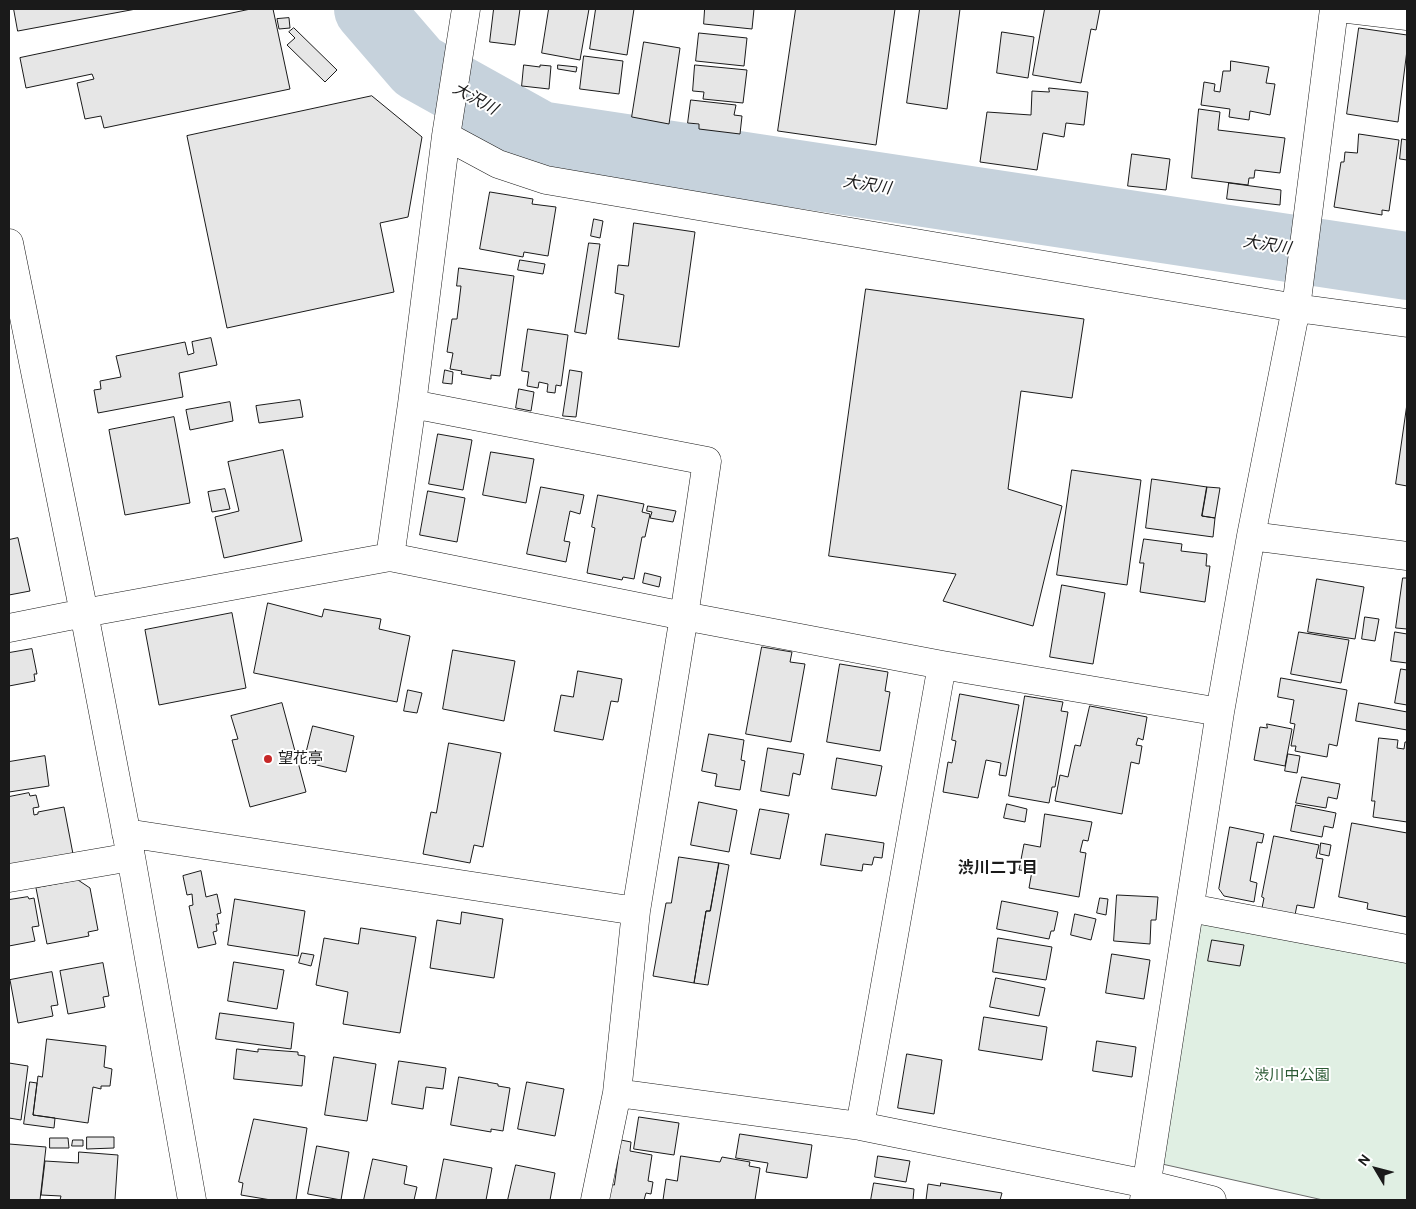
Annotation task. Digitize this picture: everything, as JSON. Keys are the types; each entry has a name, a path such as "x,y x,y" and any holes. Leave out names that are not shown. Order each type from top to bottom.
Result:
{"street":[{"path":"390,557 412,404 446,136 466,9"},
{"path":"1146,1192 1220,712 1251,536 1296,308 1334,9"},
{"path":"1348,9 1407,16"},
{"path":"446,136 498,164 546,180 1296,308 1407,323"},
{"path":"9,243 129,845 192,1200"},
{"path":"412,404 707,461 636,911 617,1093 595,1200"},
{"path":"1251,536 1407,556"},
{"path":"9,628 84,612 390,557 684,616 942,664 1220,712"},
{"path":"860,1126 942,664"},
{"path":"9,878 129,845 636,911"},
{"path":"1190,908 1407,948"},
{"path":"617,1093 860,1126 1146,1192 1212,1200"}],"green space":[{"name":"渋川中公園","path":"1203,913 1407,952 1407,1200 1323,1200 1162,1164"}],"building":[{"path":"14,9 136,9 18,31"},
{"path":"251,9 273,9 290,89 104,128 101,116 85,119 77,83 94,79 92,74 26,88 20,58"},
{"path":"494,9 520,9 515,45 490,42"},
{"path":"549,9 589,9 580,60 542,53"},
{"path":"596,9 634,9 627,55 590,49"},
{"path":"705,9 754,9 752,29 704,24"},
{"path":"796,9 895,9 876,145 778,131"},
{"path":"920,9 960,9 947,109 907,103"},
{"path":"1045,9 1100,9 1096,30 1091,29 1081,83 1033,75"},
{"path":"289,18 290,28 279,29 277,19"},
{"path":"294,28 337,70 325,82 287,45 295,38 289,32"},
{"path":"1359,28 1407,35 1407,50 1398,122 1347,114"},
{"path":"1002,32 1034,37 1028,78 997,73"},
{"path":"699,33 747,38 744,66 696,61"},
{"path":"644,42 680,48 669,124 632,117"},
{"path":"584,56 623,61 619,94 580,89"},
{"path":"1231,61 1269,67 1266,83 1275,84 1270,115 1250,111 1249,120 1229,117 1230,109 1201,105 1204,82 1215,84 1214,91 1220,92 1223,71 1230,71"},
{"path":"524,65 551,66 549,89 522,86"},
{"path":"558,65 577,67 576,72 558,69"},
{"path":"695,65 747,70 743,103 703,99 704,92 693,91"},
{"path":"1049,88 1088,92 1084,125 1066,123 1064,137 1043,133 1037,170 980,162 987,112 1031,115 1032,91 1049,92"},
{"path":"372,96 422,137 408,217 380,223 394,292 227,328 187,136"},
{"path":"691,100 736,105 734,115 742,116 740,134 699,129 699,124 688,123"},
{"path":"1199,109 1220,112 1218,130 1285,138 1280,173 1255,170 1254,178 1249,178 1248,185 1192,178"},
{"path":"1359,134 1399,140 1389,211 1382,210 1382,215 1334,207 1341,162 1344,162 1345,152 1357,153"},
{"path":"1402,139 1407,140 1407,160 1400,159"},
{"path":"1132,154 1170,159 1166,190 1128,186"},
{"path":"1229,183 1281,190 1280,205 1227,199"},
{"path":"490,192 533,199 532,204 556,207 548,256 524,252 523,257 480,249"},
{"path":"594,219 603,221 600,238 591,236"},
{"path":"634,223 695,232 679,347 618,339 624,295 615,293 618,265 628,266"},
{"path":"589,243 600,244 586,334 575,332"},
{"path":"520,260 545,264 543,274 518,270"},
{"path":"459,268 514,276 500,376 491,375 491,379 461,374 462,371 450,369 453,353 447,352 452,319 457,319 461,286 457,286"},
{"path":"866,289 1084,319 1072,398 1021,391 1008,489 1062,506 1033,626 943,601 956,574 829,556"},
{"path":"528,329 568,335 561,386 556,385 555,393 547,392 548,384 539,382 538,388 527,386 529,372 522,371"},
{"path":"211,338 217,365 179,373 183,397 98,413 94,390 101,389 100,381 121,377 116,356 185,342 188,355 194,353 192,342"},
{"path":"445,370 453,372 452,384 443,383"},
{"path":"570,370 582,372 576,417 563,416"},
{"path":"519,389 534,392 531,411 516,408"},
{"path":"300,400 303,417 259,423 256,406"},
{"path":"230,402 233,421 190,430 186,410"},
{"path":"1407,404 1407,486 1396,484"},
{"path":"174,417 190,503 125,515 109,430"},
{"path":"438,434 472,440 463,490 429,484"},
{"path":"283,450 302,541 224,558 215,517 239,511 228,462"},
{"path":"491,452 534,459 526,503 483,495"},
{"path":"1072,470 1141,480 1127,585 1057,575"},
{"path":"1152,479 1207,487 1202,516 1215,518 1213,537 1146,528"},
{"path":"541,487 584,495 580,514 570,511 564,541 570,542 566,562 527,554"},
{"path":"1207,487 1220,488 1215,518 1202,516"},
{"path":"225,489 230,509 212,512 208,492"},
{"path":"428,491 465,498 457,542 420,535"},
{"path":"598,495 644,504 642,512 650,514 645,537 642,537 634,579 623,577 622,580 587,573 595,528 592,527"},
{"path":"648,506 676,511 673,522 650,518 652,512 647,511"},
{"path":"18,538 30,591 9,595 9,540"},
{"path":"1144,539 1182,544 1181,551 1207,554 1206,566 1210,566 1205,602 1140,592 1144,563 1140,563"},
{"path":"645,573 661,577 659,587 643,583"},
{"path":"1403,578 1407,578 1407,629 1396,628"},
{"path":"1317,579 1364,587 1355,639 1308,632"},
{"path":"1062,585 1105,593 1093,664 1050,657"},
{"path":"268,603 322,617 324,609 381,619 379,629 410,636 397,702 254,673"},
{"path":"232,613 246,688 159,705 145,630"},
{"path":"1365,617 1379,619 1375,641 1362,639"},
{"path":"1299,632 1349,640 1341,683 1291,674"},
{"path":"1395,632 1407,634 1407,663 1391,661"},
{"path":"762,647 792,652 790,662 805,664 791,742 746,734"},
{"path":"32,649 37,674 34,674 35,681 9,686 9,653"},
{"path":"453,650 515,661 504,721 443,709"},
{"path":"840,664 888,672 885,691 890,692 880,751 827,742"},
{"path":"1401,669 1407,670 1407,705 1395,703"},
{"path":"578,671 622,679 618,702 611,701 603,740 554,731 561,695 573,697"},
{"path":"1281,678 1347,690 1337,746 1329,744 1327,757 1295,751 1296,746 1291,746 1295,724 1290,723 1294,700 1278,697"},
{"path":"408,690 422,693 417,713 404,711"},
{"path":"960,694 1019,705 1006,776 999,775 1001,763 986,760 978,798 943,792 948,762 952,763 956,741 952,740"},
{"path":"1025,696 1063,702 1061,711 1068,712 1055,787 1052,787 1049,803 1009,796"},
{"path":"282,703 306,792 250,807 232,740 238,739 231,716"},
{"path":"1359,703 1407,712 1407,730 1356,721"},
{"path":"1090,706 1147,717 1143,740 1138,738 1136,745 1142,746 1139,764 1131,762 1122,814 1055,801 1060,775 1068,777 1075,745 1080,746"},
{"path":"1267,724 1292,729 1285,766 1254,760 1260,727 1267,728"},
{"path":"313,726 354,736 346,772 304,762"},
{"path":"709,734 744,740 741,760 745,761 740,790 715,786 717,774 702,771"},
{"path":"1379,738 1398,740 1397,748 1404,749 1405,742 1407,742 1407,822 1373,817 1375,801 1372,801"},
{"path":"449,743 501,753 483,847 474,845 470,863 423,854 431,812 436,813"},
{"path":"768,748 804,754 800,775 793,773 789,796 761,791"},
{"path":"1288,754 1300,756 1297,773 1285,771"},
{"path":"45,756 49,786 9,792 9,762"},
{"path":"837,758 882,766 876,796 832,789"},
{"path":"1302,777 1340,784 1337,799 1328,797 1326,808 1296,803"},
{"path":"29,793 30,796 36,795 39,807 33,808 34,815 38,814 38,812 64,807 73,854 9,866 9,797"},
{"path":"699,802 737,810 729,852 691,845"},
{"path":"1007,804 1027,809 1025,822 1004,818"},
{"path":"1296,805 1336,813 1333,828 1324,826 1322,837 1291,831"},
{"path":"760,809 789,814 780,859 751,854"},
{"path":"1045,814 1092,822 1088,841 1083,840 1080,852 1086,853 1079,897 1029,888 1032,871 1019,870 1024,844 1040,847"},
{"path":"1352,823 1407,833 1407,917 1367,909 1368,903 1339,897"},
{"path":"1230,827 1264,834 1262,843 1257,842 1250,881 1257,883 1254,902 1224,896 1219,889"},
{"path":"826,834 884,843 882,858 874,857 872,865 863,864 862,871 821,865"},
{"path":"1274,836 1319,845 1316,858 1323,859 1314,908 1297,905 1295,915 1262,908 1264,898 1262,897"},
{"path":"1321,843 1331,845 1329,856 1320,854"},
{"path":"679,857 719,863 710,911 706,911 694,983 653,976 666,903 671,903"},
{"path":"719,863 729,865 708,985 694,983 706,911 710,911"},
{"path":"201,871 206,897 217,894 221,913 217,914 219,924 216,924 217,931 213,932 216,944 198,948 189,906 193,905 192,894 187,895 183,876"},
{"path":"78,880 90,888 98,930 88,932 89,936 47,944 36,888"},
{"path":"1117,895 1158,897 1156,920 1151,920 1150,944 1114,941"},
{"path":"28,897 29,899 34,898 39,926 32,927 35,941 9,946 9,900"},
{"path":"1100,898 1108,899 1106,915 1097,913"},
{"path":"235,899 305,911 298,956 228,945"},
{"path":"1002,901 1058,912 1054,931 1051,931 1049,939 997,929"},
{"path":"462,912 503,919 494,978 430,968 437,920 460,924"},
{"path":"1075,914 1096,919 1091,940 1071,935"},
{"path":"361,928 416,937 400,1033 343,1024 348,992 316,985 324,938 358,944"},
{"path":"998,938 1052,947 1046,980 993,972"},
{"path":"1212,940 1244,945 1240,966 1208,961"},
{"path":"302,953 314,955 311,966 299,963"},
{"path":"1112,954 1150,960 1144,999 1106,993"},
{"path":"234,962 284,970 277,1009 228,1001"},
{"path":"103,963 109,996 103,997 105,1007 68,1014 60,971"},
{"path":"52,972 58,1005 51,1006 53,1016 18,1023 10,980"},
{"path":"996,978 1045,988 1039,1016 990,1007"},
{"path":"220,1013 294,1023 291,1049 216,1039"},
{"path":"984,1017 1047,1027 1042,1060 979,1050"},
{"path":"47,1039 106,1046 104,1067 112,1069 110,1086 101,1086 101,1089 93,1087 88,1123 33,1115 38,1076 42,1077"},
{"path":"1097,1041 1136,1047 1132,1077 1093,1071"},
{"path":"237,1049 258,1052 258,1049 298,1052 298,1055 305,1056 302,1086 234,1079"},
{"path":"907,1054 942,1060 934,1114 898,1108"},
{"path":"334,1057 376,1064 367,1121 325,1115"},
{"path":"399,1061 446,1068 443,1089 426,1087 423,1109 392,1104"},
{"path":"9,1063 28,1066 21,1120 9,1118"},
{"path":"459,1077 510,1088 503,1131 491,1129 491,1132 451,1125"},
{"path":"30,1082 37,1083 33,1115 55,1118 54,1128 24,1124"},
{"path":"527,1082 564,1089 555,1136 518,1129"},
{"path":"639,1117 679,1123 674,1155 634,1149"},
{"path":"254,1119 307,1128 296,1200 271,1200 241,1195 243,1183 239,1182"},
{"path":"740,1134 812,1145 807,1178 766,1172 768,1163 736,1158"},
{"path":"87,1137 114,1137 114,1148 87,1149"},
{"path":"50,1138 68,1138 69,1148 50,1148"},
{"path":"73,1140 83,1140 83,1146 72,1146"},
{"path":"621,1140 631,1142 630,1151 652,1155 648,1181 653,1182 651,1194 646,1193 644,1200 606,1200 609,1184 614,1185"},
{"path":"9,1144 46,1147 40,1200 9,1200"},
{"path":"317,1146 349,1152 341,1200 308,1194"},
{"path":"79,1152 118,1155 115,1200 60,1200 61,1196 41,1195 45,1161 78,1163"},
{"path":"681,1156 720,1162 722,1157 750,1162 749,1166 760,1168 755,1200 663,1200 666,1179 677,1181"},
{"path":"878,1156 910,1161 906,1182 875,1177"},
{"path":"373,1159 407,1166 404,1184 417,1187 414,1200 364,1200"},
{"path":"444,1159 492,1168 486,1200 436,1200"},
{"path":"516,1165 555,1173 550,1200 508,1200"},
{"path":"874,1183 914,1189 913,1200 871,1200"},
{"path":"941,1183 1002,1193 1000,1200 926,1200 928,1184 940,1186"}],"waterway":[{"name":"大沢川","path":"368,9 418,67 540,135 1407,266"}],"place":[{"name":"望花亭","path":"268,759"}],"district":[{"name":"渋川二丁目","path":"998,868"}]}
